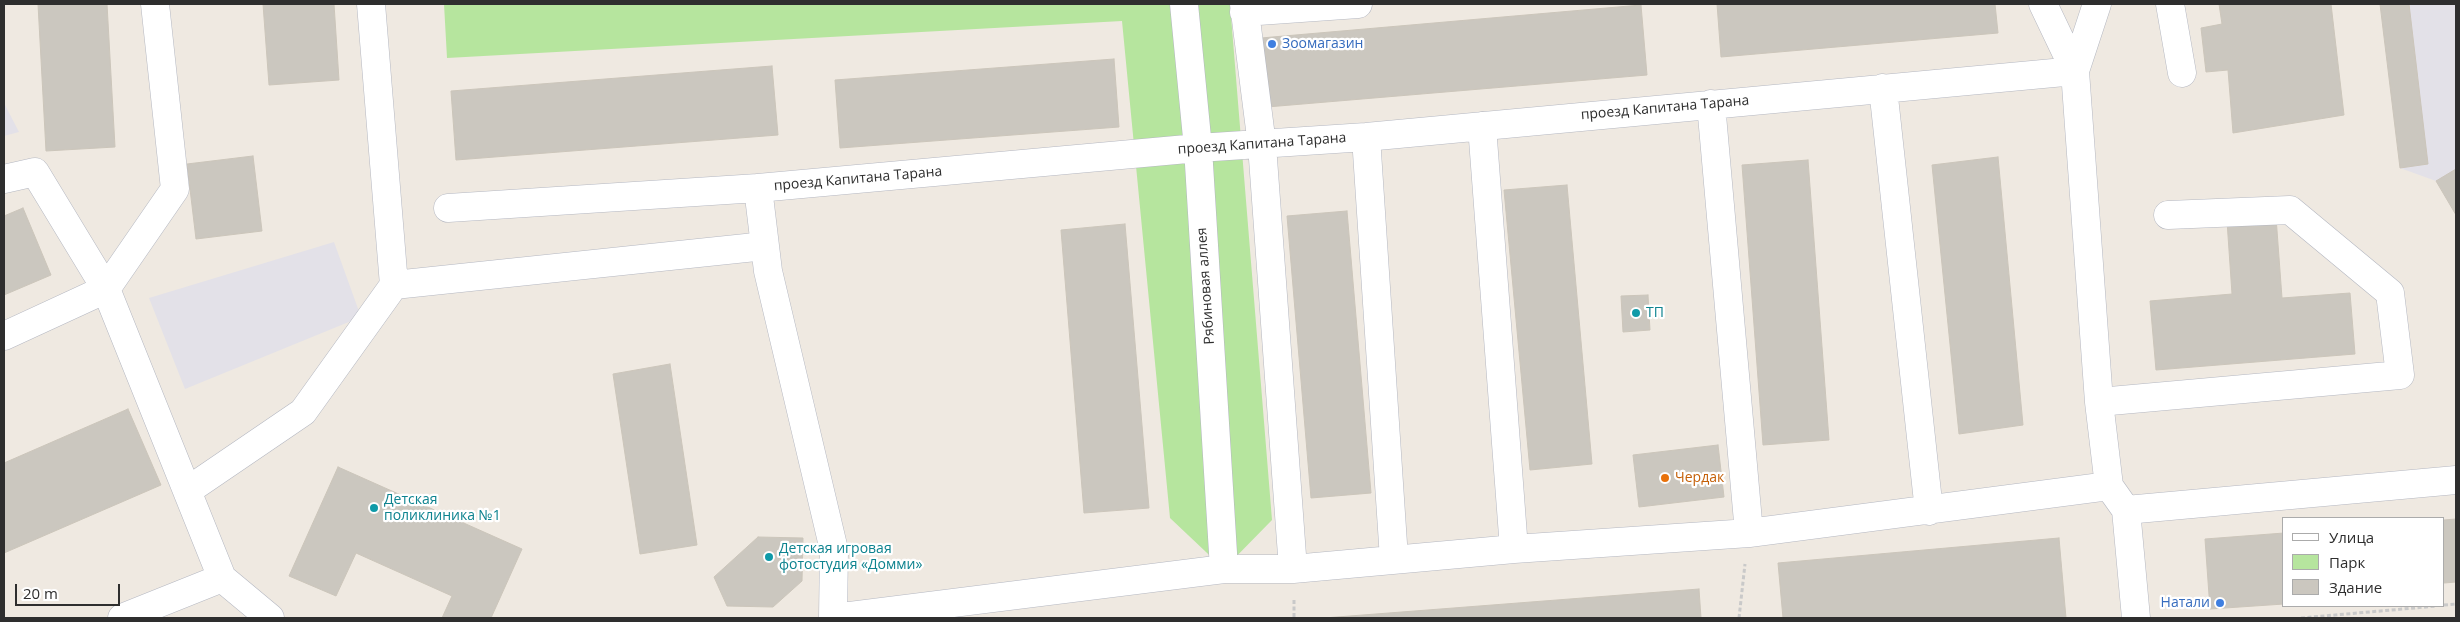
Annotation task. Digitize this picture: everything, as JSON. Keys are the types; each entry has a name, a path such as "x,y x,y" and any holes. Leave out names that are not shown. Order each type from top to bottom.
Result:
{"street":[{"path":"4,336 106,289 175,190 155,4"},
{"path":"187,491 303,412 394,285 371,4"},
{"name":"Рябиновая аллея","path":"1184,4 1198,148 1224,569"},
{"path":"1293,569 1262,145 1244,8 1363,4"},
{"path":"2043,4 2075,71 2099,402 2109,486 2126,510 2136,618"},
{"path":"2075,71 2097,4"},
{"path":"2170,4 2182,73"},
{"name":"проезд Капитана Тарана","path":"448,208 758,188 1198,148 1366,137 2075,71"},
{"path":"1883,88 1929,511"},
{"path":"1711,104 1749,533"},
{"path":"1482,126 1514,549"},
{"path":"1366,137 1394,559"},
{"path":"4,179 35,172 106,289 222,578 270,618"},
{"path":"758,188 768,270 834,550 833,618 1224,569 1293,569 1514,549 1749,533 2109,486"},
{"path":"2099,402 2400,375 2390,293 2290,210 2168,215"},
{"path":"394,285 765,246"},
{"path":"2126,510 2456,480"},
{"path":"122,618 222,578"}],"path":[{"path":"1739,618 1749,533"},
{"path":"2301,618 2427,607"}],"shaded area":[{"path":"2380,4 2456,4 2456,215 2436,181 2400,168"},
{"path":"4,103 19,132 4,136"},
{"path":"334,242 361,317 185,389 149,298"}],"green space":[{"path":"444,4 1230,4 1272,520 1224,569 1170,518 1122,21 447,58"}],"building":[{"path":"38,4 107,4 115,147 46,151"},
{"path":"263,4 334,4 339,80 269,85"},
{"path":"1717,4 1995,4 1998,33 1721,57"},
{"path":"2219,4 2331,4 2344,115 2233,133 2228,70 2206,72 2201,28 2222,24"},
{"path":"2380,4 2409,4 2428,164 2400,168"},
{"path":"1641,5 1647,75 1267,107 1261,38"},
{"path":"1114,59 1119,127 840,148 835,80"},
{"path":"772,66 778,135 456,160 451,91"},
{"path":"253,156 262,231 196,239 187,164"},
{"path":"1998,157 2023,425 1959,434 1932,165"},
{"path":"1808,160 1829,440 1763,445 1742,165"},
{"path":"2456,169 2456,215 2436,181"},
{"path":"1567,185 1592,464 1530,470 1504,190"},
{"path":"23,208 51,275 4,295 4,216"},
{"path":"1347,211 1371,493 1311,498 1287,216"},
{"path":"2276,217 2282,298 2350,293 2355,354 2156,370 2150,301 2232,294 2227,221"},
{"path":"1125,224 1149,508 1084,513 1061,230"},
{"name":"ТП","path":"1648,295 1650,330 1623,332 1621,296"},
{"path":"670,364 697,545 640,554 613,374"},
{"path":"128,409 161,485 4,553 4,463"},
{"path":"1718,445 1724,497 1639,507 1633,455"},
{"name":"Детская поликлиника №1","path":"338,467 522,549 491,618 442,618 452,596 356,553 336,596 289,576"},
{"path":"2456,519 2456,582 2445,583 2445,520"},
{"path":"2282,533 2282,604 2210,609 2205,539"},
{"name":"Детская игровая фотостудия «Домми»","path":"758,537 803,538 802,581 773,607 727,606 714,577"},
{"path":"2059,538 2066,618 1783,618 1778,563"},
{"path":"1699,589 1701,618 1324,618"}],"place":[{"name":"Зоомагазин","path":"1272,44"},
{"name":"ТП","path":"1636,313"},
{"name":"Чердак","path":"1665,478"},
{"name":"Детская поликлиника №1","path":"374,508"},
{"name":"Детская игровая фотостудия «Домми»","path":"769,557"},
{"name":"Натали","path":"2220,603"}]}
